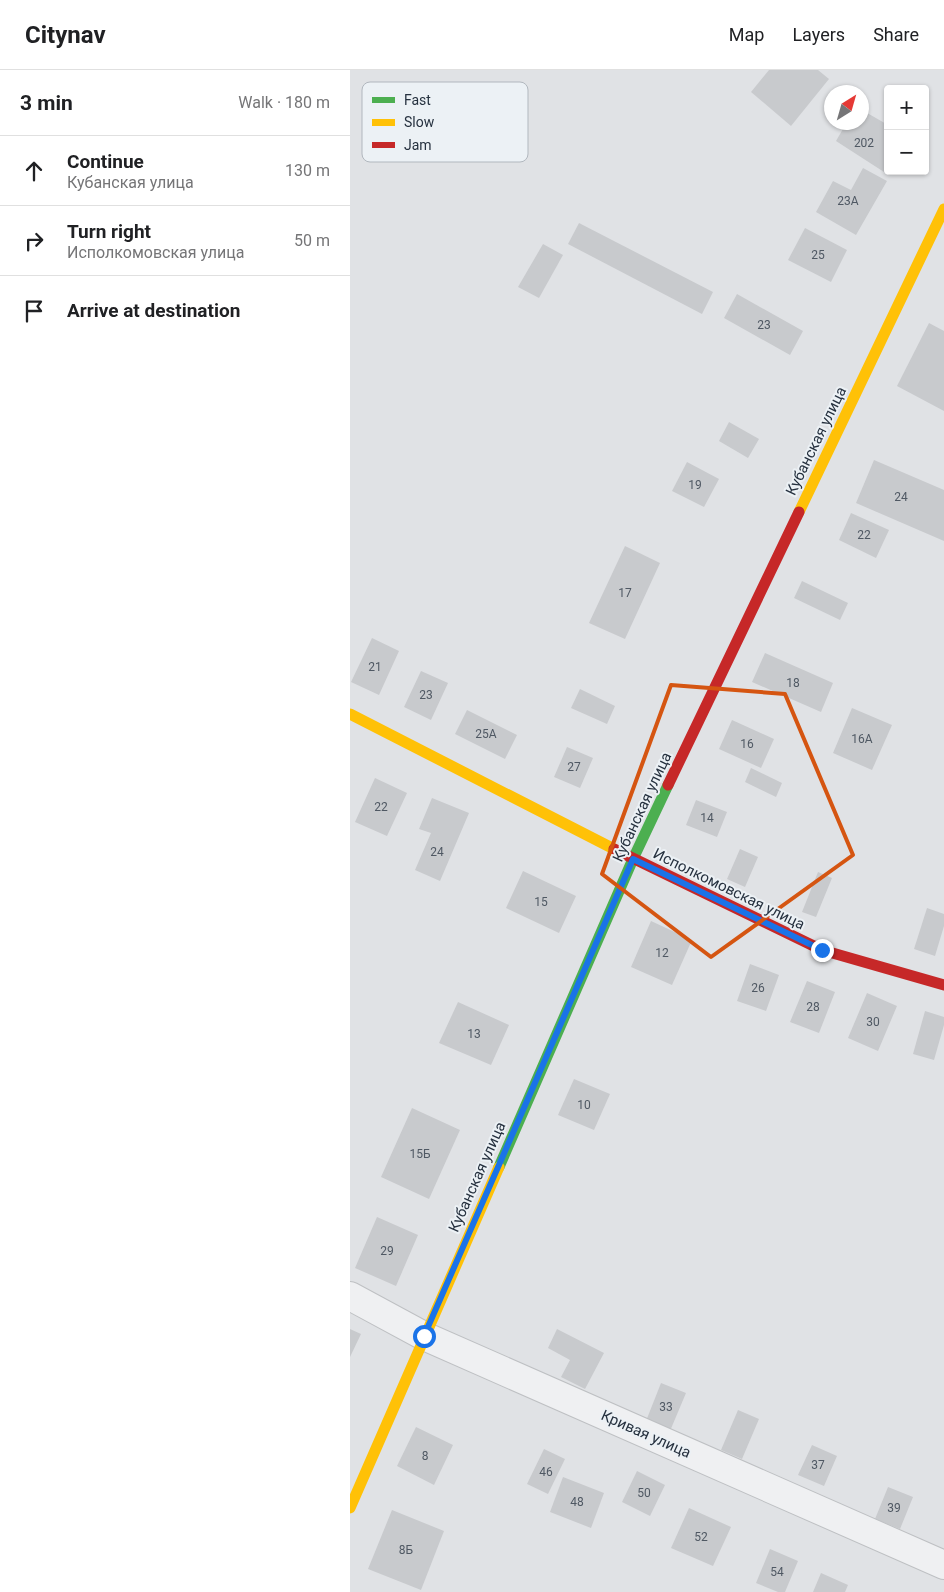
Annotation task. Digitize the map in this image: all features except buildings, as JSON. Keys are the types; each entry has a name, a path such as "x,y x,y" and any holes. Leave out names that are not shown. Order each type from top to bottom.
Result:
{"main road":[{"name":"Кубанская улица","path":"350,1508 633,859 944,209"},
{"name":"Исполкомовская улица","path":"350,714 633,859 822,950 944,985"}],"street":[{"name":"Кривая улица","path":"350,1296 424,1336 944,1565"}],"highlighted area":[{"path":"671,685 785,694 853,855 711,957 602,874"}],"traffic: fast":[{"path":"499,1167 633,859 668,785"}],"traffic: slow":[{"path":"799,512 944,209"},
{"path":"350,714 614,849"},
{"path":"350,1508 499,1167"}],"traffic: jam":[{"path":"668,785 799,512"},
{"path":"614,849 822,950 944,985"}],"route":[{"path":"424,1336 633,859 822,950"}]}
